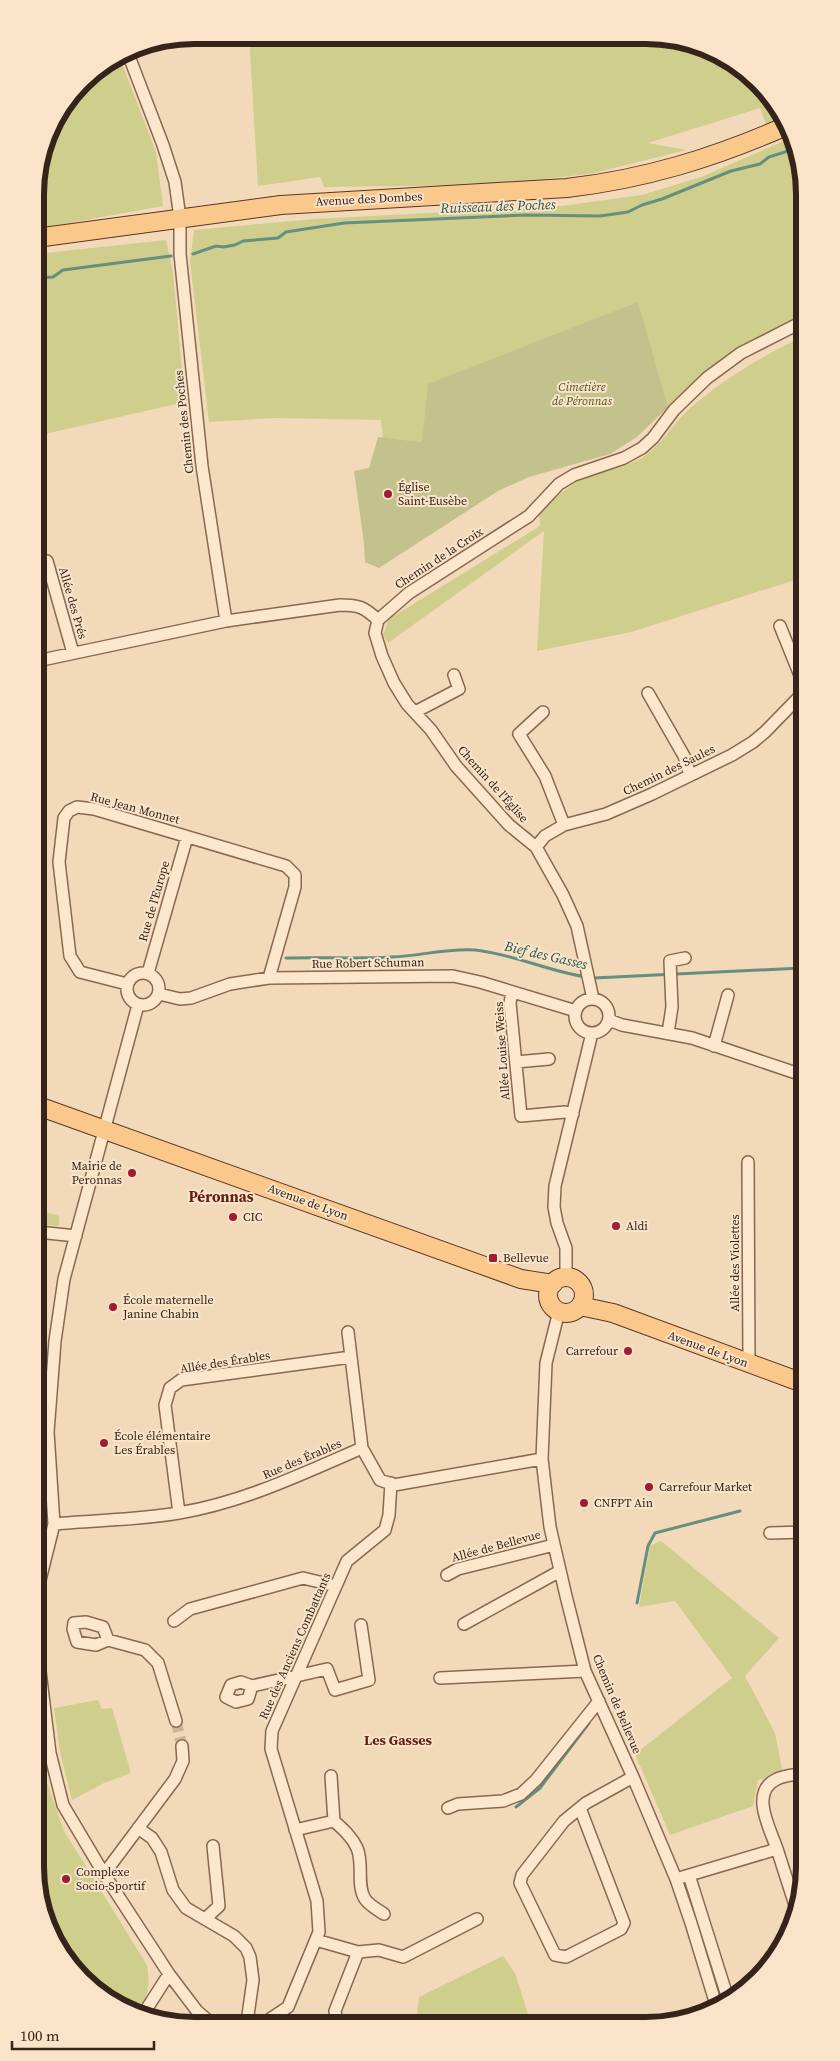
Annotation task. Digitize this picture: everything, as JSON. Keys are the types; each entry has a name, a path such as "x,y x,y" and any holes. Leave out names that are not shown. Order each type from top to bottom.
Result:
{"main road":[{"name":"Avenue des Dombes","path":"44,237 281,205 567,188 599,184 645,176 703,160 781,128"},
{"name":"Avenue de Lyon","path":"44,1108 521,1279 535,1289 556,1285"},
{"path":"577,1282 582,1299 568,1313 558,1311 551,1304 556,1285 577,1282"},
{"name":"Avenue de Lyon","path":"582,1299 613,1313 796,1381"}],"street":[{"name":"Chemin des Poches","path":"130,59 175,182 180,218 180,254 202,466 226,621"},
{"name":"Chemin de la Croix","path":"378,620 409,593 529,516 559,484 574,475 624,458 642,448 674,410 706,378 741,353 796,325"},
{"name":"Allée des Prés","path":"47,561 73,653"},
{"path":"44,659 226,621 340,605 357,605 368,611 378,620"},
{"name":"Chemin de l'Église","path":"378,620 375,632 382,656 394,683 407,704 431,730 456,766 509,825 536,847 563,895 577,926 592,998"},
{"path":"780,626 796,666"},
{"path":"415,712 458,689 454,675"},
{"path":"648,693 684,756 690,775"},
{"name":"Chemin des Saules","path":"536,847 545,836 564,825 606,814 690,775 753,742 796,700"},
{"path":"543,712 519,734 545,776 564,825"},
{"name":"Rue Jean Monnet","path":"127,984 80,972 70,956 59,862 64,818 77,807 94,808 286,866 295,875 296,887 269,978"},
{"name":"Rue de l'Europe","path":"148,973 187,837"},
{"path":"668,1033 672,1007 670,961 685,958"},
{"path":"138,973 148,973 158,982 159,994 150,1004 138,1005 127,994 127,984 138,973"},
{"name":"Rue Robert Schuman","path":"159,994 180,999 191,998 230,984 269,978 453,976 576,1011"},
{"name":"Allée Louise Weiss","path":"512,992 510,1003 520,1116 565,1112 573,1114"},
{"path":"714,1046 728,995"},
{"path":"592,998 598,999 606,1005 609,1020 602,1029 592,1032 579,1026 576,1021 576,1011 582,1002 592,998"},
{"path":"44,1564 54,1524 48,1432 55,1341 64,1279 138,1005"},
{"path":"609,1020 622,1025 668,1033 714,1046 796,1073"},
{"path":"556,1285 566,1248 557,1223 554,1207 555,1186 592,1032"},
{"path":"516,1062 549,1059"},
{"name":"Allée des Violettes","path":"748,1162 749,1364"},
{"path":"44,1233 76,1236"},
{"name":"Chemin de Bellevue","path":"558,1311 546,1363 542,1459 554,1545 575,1636 585,1670 676,1879 715,2000"},
{"path":"348,1332 362,1448"},
{"name":"Allée des Érables","path":"178,1513 165,1405 170,1388 181,1380 351,1357"},
{"name":"Rue des Érables","path":"54,1524 178,1513 250,1495 362,1448 380,1480 391,1483"},
{"path":"391,1483 542,1459"},
{"name":"Rue des Anciens Combattants","path":"272,2017 288,2007 319,1932 317,1901 271,1749 272,1731 347,1561 385,1530 390,1515 391,1483"},
{"path":"770,1533 796,1532"},
{"name":"Allée de Bellevue","path":"447,1575 458,1569 554,1545"},
{"path":"464,1624 560,1571"},
{"path":"174,1621 190,1609 303,1578 336,1586"},
{"path":"252,1686 327,1669 335,1690 369,1680 361,1625"},
{"path":"108,1640 144,1650 158,1663 176,1722"},
{"path":"440,1678 585,1670"},
{"path":"448,1808 458,1804 504,1801 521,1794 536,1780 599,1701"},
{"path":"44,1704 50,1754 63,1805 104,1874 169,1974 197,2011 204,2017"},
{"path":"104,1874 175,1780 183,1760 182,1746"},
{"path":"793,1897 761,1802 766,1788 777,1779 796,1775"},
{"path":"331,1776 334,1821 352,1839 358,1850 361,1889 365,1899 384,1914"},
{"path":"580,1808 624,1923 621,1929 566,1956 555,1954 520,1883 522,1875 558,1829 580,1808 633,1777"},
{"path":"295,1830 334,1821"},
{"path":"138,1828 152,1838 161,1852 173,1890 186,1908 234,1936 246,1948 250,1957 253,1980 251,2017"},
{"path":"205,1919 219,1906 213,1846"},
{"path":"676,1879 777,1849"},
{"path":"689,1875 726,1993"},
{"path":"316,1940 358,1952 379,1950 403,1957 476,1919"},
{"path":"336,2017 335,2011 358,1952"},
{"path":"147,2009 169,1974"}],"shaded area":[{"path":"250,44 665,45 694,52 721,64 752,88 776,119 766,124 760,108 648,143 686,150 590,174 486,185 324,187 320,177 258,186"},
{"path":"122,63 156,152 163,206 44,227 45,175 49,155 59,128 81,95 95,81"},
{"path":"786,140 795,175 796,318 730,356 698,380 668,407 637,303 422,442 383,438 381,420 276,418 209,422 190,261 194,230 315,219 562,206 642,195 701,177"},
{"path":"166,240 173,273 185,402 44,434 44,253"},
{"path":"796,340 795,580 631,632 537,651 544,531 388,643 383,635 389,619 540,526 539,515 557,497 577,482 640,459 660,442 688,410 727,379"},
{"path":"44,1212 59,1216 59,1226 44,1225"},
{"path":"661,1541 779,1638 745,1676 775,1733 783,1774 758,1780 753,1806 670,1835 635,1754 732,1678 675,1601 639,1607 650,1546"},
{"path":"98,1700 102,1709 112,1708 131,1773 104,1783 72,1800 60,1752 54,1708"},
{"name":"Complexe Socio-Sportif","path":"44,1762 47,1783 64,1831 147,1965 148,1989 141,2007 111,1992 95,1980 69,1950 55,1924 45,1886"},
{"path":"503,1956 515,1973 529,2017 417,2017 419,1997"}],"green space":[{"name":"Cimetière de Péronnas","path":"638,302 668,407 637,437 610,454 529,477 498,491 379,568 365,562 354,471 369,468 378,437 422,442 428,384"}],"waterway":[{"name":"Ruisseau des Poches","path":"193,254 216,246 223,247 235,245 243,241 278,238 286,232 344,223 526,215 600,216 628,212 731,171 760,164 769,157 789,150"},
{"name":"Ruisseau des Poches","path":"44,278 53,277 63,270 171,256"},
{"name":"Bief des Gasses","path":"286,958 379,958 454,950 475,950 594,978 796,968"},
{"path":"637,1603 648,1546 655,1533 740,1511"},
{"path":"516,1807 540,1788 589,1723"}],"tunnel":[{"path":"176,1721 182,1746"}],"place":[{"name":"Église Saint-Eusèbe","path":"388,494"},
{"name":"Mairie de Peronnas","path":"132,1173"},
{"name":"CIC","path":"233,1217"},
{"name":"Aldi","path":"616,1226"},
{"name":"Bellevue","path":"493,1258"},
{"name":"École maternelle Janine Chabin","path":"113,1307"},
{"name":"Carrefour","path":"628,1351"},
{"name":"École élémentaire Les Érables","path":"104,1443"},
{"name":"Carrefour Market","path":"649,1487"},
{"name":"CNFPT Ain","path":"584,1503"},
{"name":"Complexe Socio-Sportif","path":"66,1879"}],"district":[{"name":"Péronnas","path":"221,1196"},
{"name":"Les Gasses","path":"398,1740"}]}
